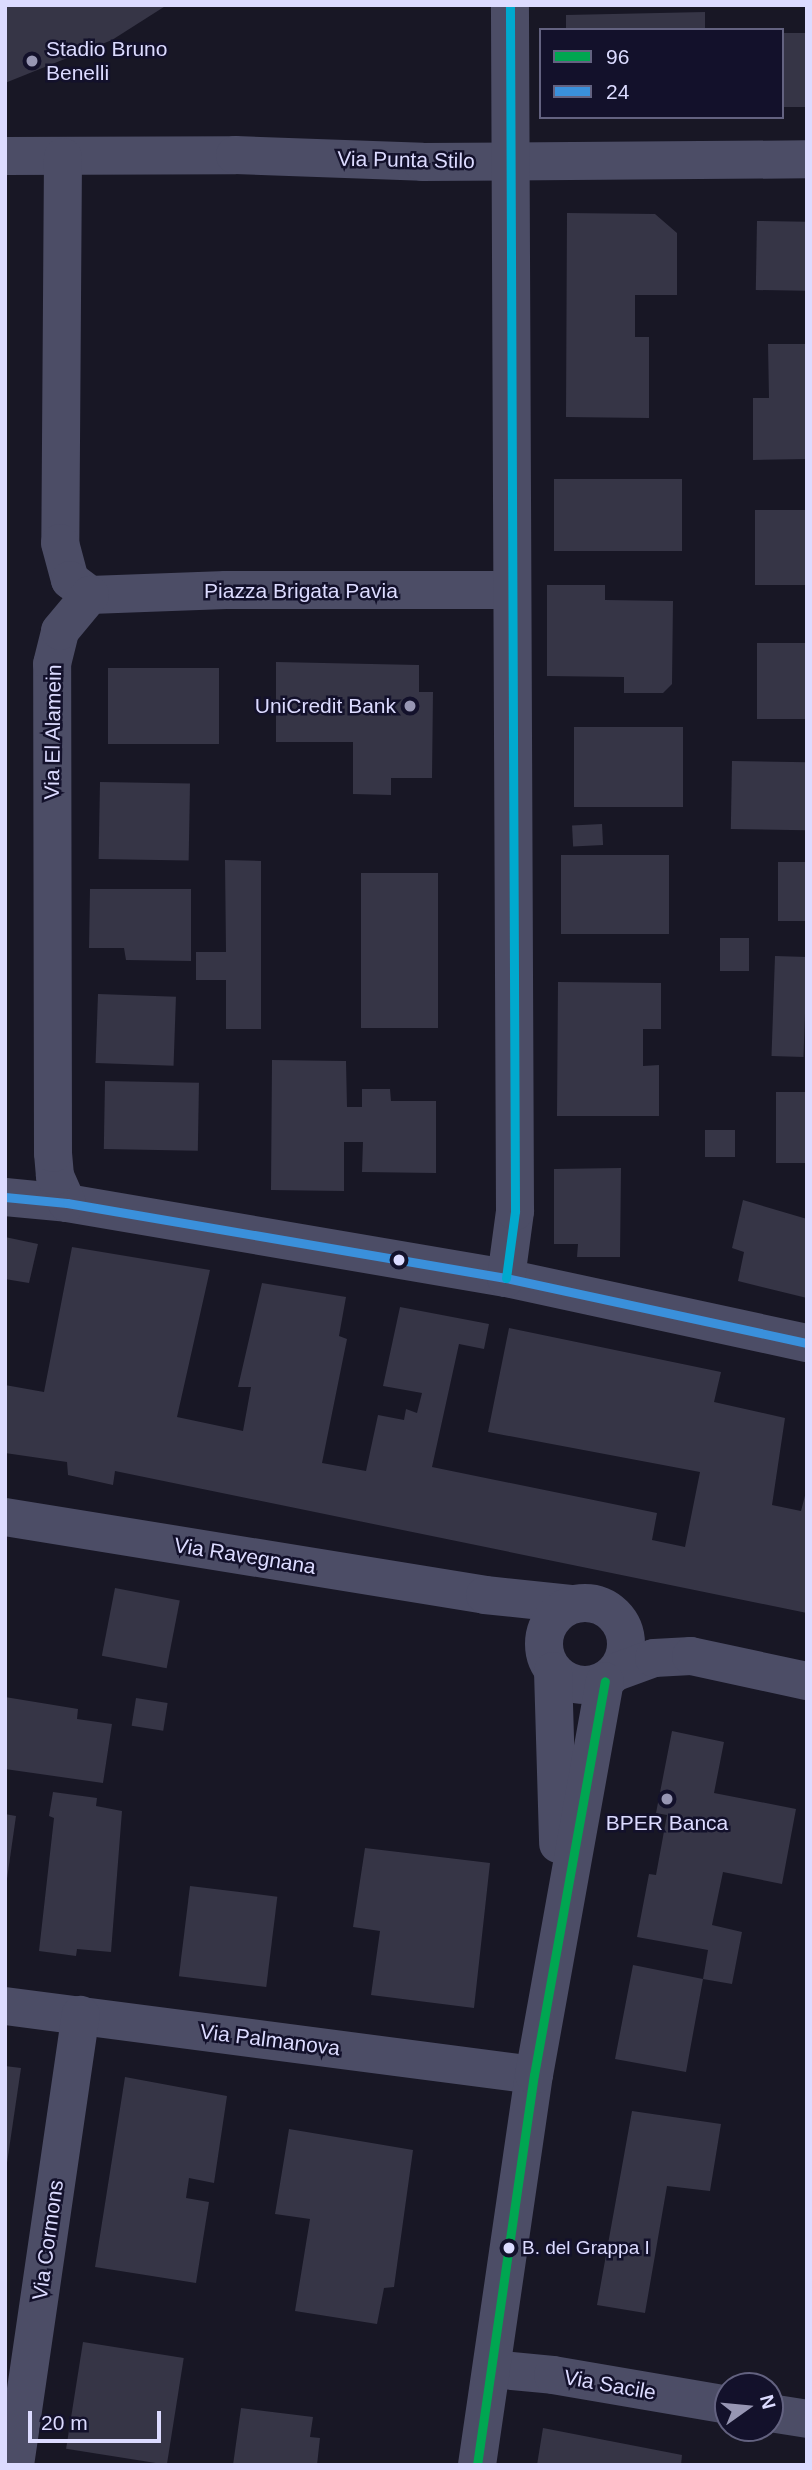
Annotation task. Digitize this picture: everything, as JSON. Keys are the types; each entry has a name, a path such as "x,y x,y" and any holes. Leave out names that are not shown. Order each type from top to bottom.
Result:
{"street":[{"path":"506,1278 516,1211 510,5"},
{"name":"Via Punta Stilo","path":"5,156 512,161 807,159"},
{"path":"63,157 60,543 70,580 90,595"},
{"name":"Piazza Brigata Pavia","path":"90,595 226,590 512,590"},
{"name":"Via El Alamein","path":"67,1203 55,1177 53,1153 52,664 60,631 90,595"},
{"path":"5,1197 67,1203 506,1278 807,1343"},
{"name":"Via Ravegnana","path":"5,1517 485,1595 571,1604"},
{"name":"Via Ravegnana","path":"485,1595 516,1616 548,1658"},
{"path":"477,2465 534,2075 562,1906 610,1677 627,1647 619,1620 598,1604 571,1604 550,1620 548,1658 557,1698 552,1743 562,1906"},
{"path":"548,1658 577,1685 610,1677 654,1658 691,1656 807,1681"},
{"name":"Via Palmanova","path":"5,2006 534,2075"},
{"name":"Via Cormons","path":"15,2465 15,2400 80,2015"},
{"name":"Via Sacile","path":"492,2369 554,2375 714,2403"},
{"path":"784,2415 807,2419"}],"building":[{"name":"Stadio Bruno Benelli","path":"5,5 167,5 112,40 5,83"},
{"path":"705,12 705,28 566,28 566,15"},
{"path":"784,33 807,33 807,107 784,107"},
{"path":"567,213 655,214 677,233 677,295 635,295 635,337 649,337 649,418 566,417"},
{"path":"757,221 807,222 806,291 756,290"},
{"path":"768,344 807,344 807,459 753,460 753,398 769,398"},
{"path":"554,479 682,479 682,551 554,551"},
{"path":"755,510 807,510 807,585 755,585"},
{"path":"547,585 605,585 605,600 673,601 672,684 663,693 624,693 624,677 547,676"},
{"path":"757,643 807,643 807,719 757,719"},
{"path":"276,662 419,665 419,692 433,692 432,778 391,778 391,795 353,794 353,742 276,742"},
{"path":"108,668 219,668 219,744 108,744"},
{"path":"574,727 683,727 683,807 574,807"},
{"path":"732,761 807,762 806,830 731,829"},
{"path":"100,782 190,784 189,861 99,859"},
{"path":"602,824 603,845 573,847 572,826"},
{"path":"561,855 669,855 669,934 561,934"},
{"path":"225,860 261,861 261,1029 226,1029 226,980 196,980 196,952 226,952"},
{"path":"778,862 807,862 807,921 778,921"},
{"path":"361,873 438,873 438,1028 361,1028"},
{"path":"90,889 191,889 191,961 126,960 124,948 89,948"},
{"path":"720,938 749,938 749,971 720,971"},
{"path":"775,956 807,957 803,1057 772,1056"},
{"path":"558,982 661,983 661,1029 643,1029 643,1066 659,1065 659,1116 557,1116"},
{"path":"98,994 176,997 174,1066 96,1063"},
{"path":"272,1060 346,1061 347,1107 362,1107 362,1089 390,1089 391,1101 436,1101 436,1173 362,1172 363,1142 344,1142 344,1191 271,1190"},
{"path":"105,1081 199,1083 198,1151 104,1149"},
{"path":"776,1092 807,1092 807,1163 776,1163"},
{"path":"705,1130 735,1130 735,1157 705,1157"},
{"path":"621,1168 620,1257 577,1257 578,1244 554,1244 554,1169"},
{"path":"743,1200 807,1219 807,1298 738,1281 744,1252 732,1248"},
{"path":"5,1237 38,1244 29,1283 5,1279"},
{"path":"72,1247 210,1270 177,1417 243,1431 251,1387 238,1387 262,1283 346,1297 339,1336 347,1339 322,1463 366,1471 378,1415 404,1420 406,1409 417,1413 422,1393 383,1386 400,1307 489,1324 484,1349 459,1344 432,1467 657,1513 652,1540 685,1547 700,1472 488,1432 509,1328 721,1372 714,1402 785,1418 772,1505 801,1511 807,1488 807,1613 115,1471 113,1485 68,1475 67,1462 5,1453 5,1385 44,1392"},
{"path":"115,1588 180,1601 167,1668 102,1656"},
{"path":"5,1697 78,1709 77,1719 112,1724 103,1783 5,1769"},
{"path":"136,1698 168,1703 163,1731 132,1726"},
{"path":"672,1731 724,1742 714,1793 796,1809 782,1884 723,1872 712,1925 742,1932 732,1984 703,1979 708,1950 637,1937 649,1874 656,1875 667,1815 656,1813"},
{"path":"53,1792 97,1798 96,1806 122,1811 111,1952 77,1949 76,1956 39,1951 54,1818 49,1816"},
{"path":"5,1814 16,1816 7,1879 5,1879"},
{"path":"365,1848 490,1863 474,2008 371,1995 380,1931 353,1927"},
{"path":"190,1886 277,1897 266,1987 179,1976"},
{"path":"633,1965 703,1979 686,2072 615,2059"},
{"path":"5,2066 21,2068 7,2163 5,2163"},
{"path":"125,2077 227,2096 214,2183 189,2178 186,2198 209,2202 196,2283 95,2267"},
{"path":"632,2111 721,2124 710,2191 667,2186 645,2313 597,2305"},
{"path":"289,2129 413,2150 394,2287 384,2288 377,2324 295,2311 310,2219 275,2214"},
{"path":"83,2342 184,2358 167,2465 66,2449"},
{"path":"241,2408 313,2417 310,2437 320,2438 317,2465 233,2465"},
{"path":"543,2428 682,2455 681,2465 537,2465"}],"transit line":[{"path":"506,1278 515,1211 510,5"},
{"name":"24","path":"5,1197 67,1203 506,1278 807,1343"},
{"name":"96","path":"477,2465 534,2075 605,1681"}],"place":[{"name":"Stadio Bruno Benelli","path":"32,61"},
{"name":"UniCredit Bank","path":"410,706"},
{"name":"BPER Banca","path":"667,1799"},
{"name":"B. del Grappa I","path":"509,2248"}]}
